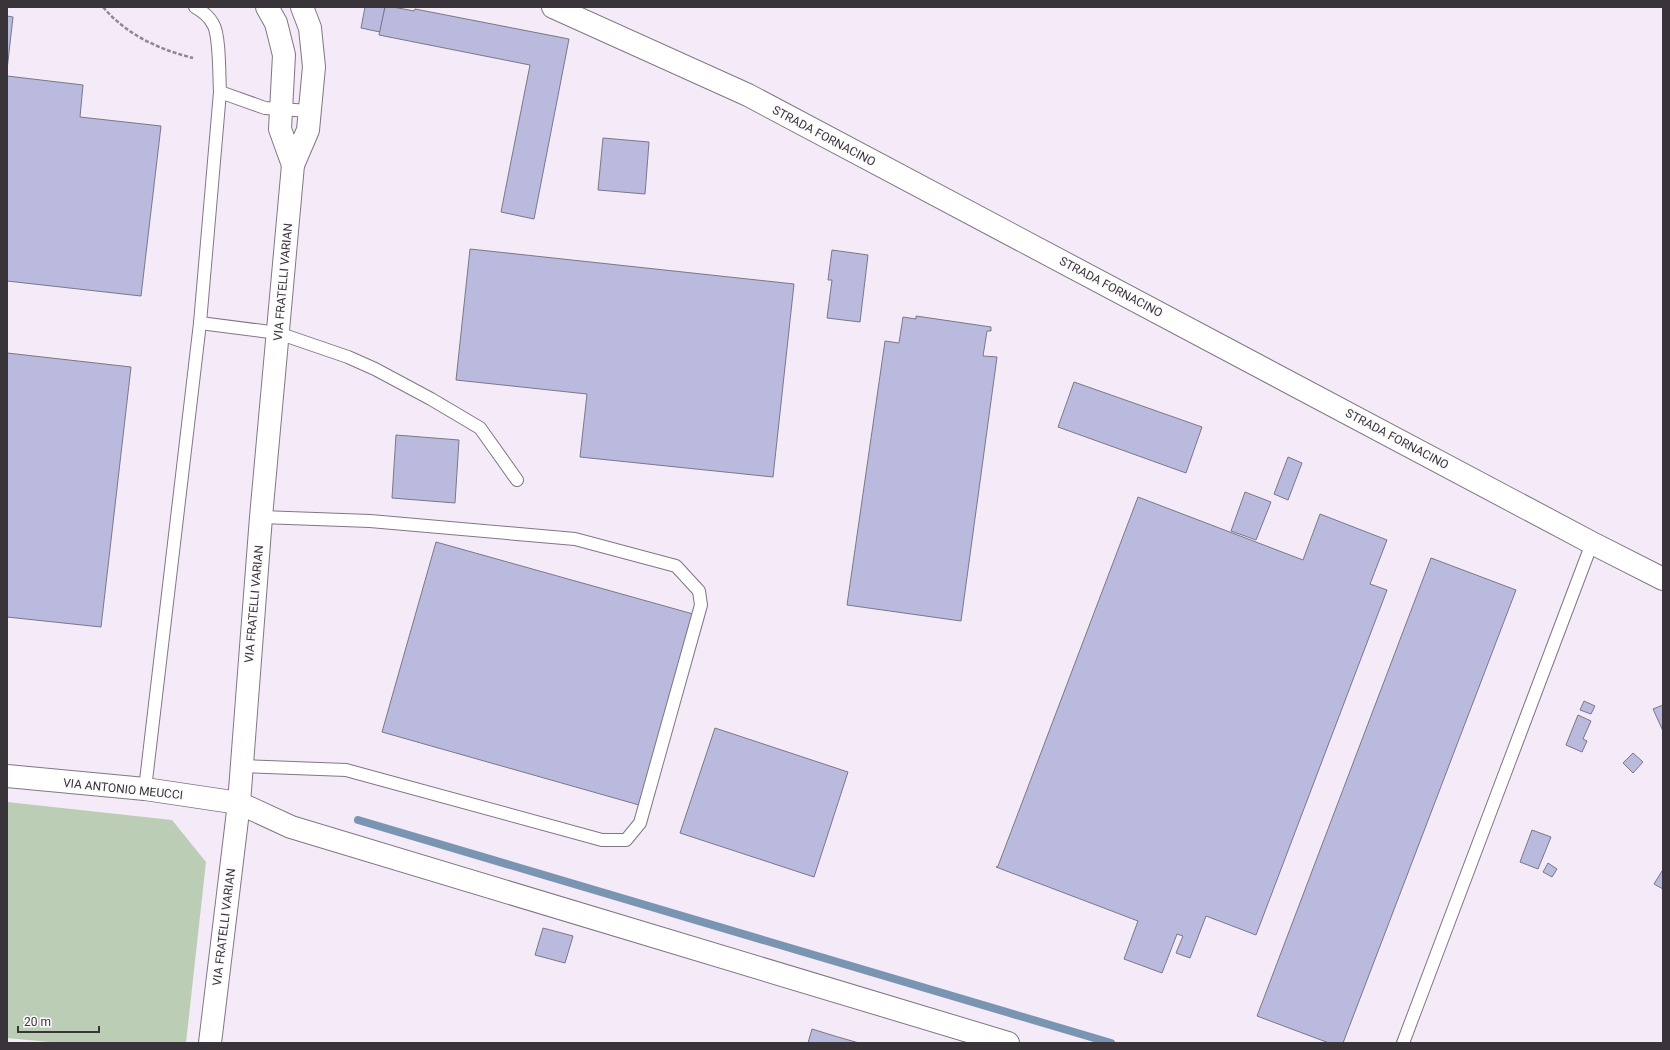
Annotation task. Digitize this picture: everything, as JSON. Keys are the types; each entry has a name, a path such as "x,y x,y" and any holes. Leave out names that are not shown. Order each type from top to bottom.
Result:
{"street":[{"name":"VIA FRATELLI VARIAN","path":"267,7 276,23 284,55 280,129 293,165"},
{"name":"VIA FRATELLI VARIAN","path":"210,1043 239,803 262,517 293,165 308,130 314,68 310,28 302,7"},
{"name":"STRADA FORNACINO","path":"553,7 748,95 1592,543 1663,579"},
{"name":"VIA ANTONIO MEUCCI","path":"7,776 145,789 239,803 291,827 1008,1043"}],"lane":[{"path":"145,789 200,323 220,92 217,38 213,24 204,13 195,7"},
{"path":"220,92 265,108 310,111"},
{"path":"200,323 278,333 348,357 375,369 431,399 480,428 517,480"},
{"path":"242,766 346,770 602,840 626,840 640,823 701,605 699,590 676,566 575,539 370,521 262,517"},
{"path":"1403,1043 1592,543"}],"path":[{"path":"103,7 112,17 130,32 152,45 193,58"}],"green space":[{"path":"7,802 172,820 206,862 186,1043 60,1043 7,1038"}],"building":[{"path":"365,7 385,7 380,32 361,28"},
{"path":"385,7 414,11 415,9 569,39 534,219 501,212 530,65 379,35"},
{"path":"7,16 13,17 7,70"},
{"path":"7,76 83,85 80,117 161,126 141,296 7,281"},
{"path":"603,138 649,142 645,194 598,190"},
{"path":"470,249 794,284 773,477 580,457 587,394 456,380"},
{"path":"832,250 868,255 860,322 827,318 832,280 828,280"},
{"path":"916,316 991,327 991,331 987,331 983,356 997,357 961,621 847,605 885,341 899,343 903,317 916,319"},
{"path":"7,353 131,367 101,627 7,617"},
{"path":"1074,382 1202,427 1186,473 1058,427"},
{"path":"396,435 459,440 455,503 392,498"},
{"path":"1288,457 1302,463 1288,500 1274,494"},
{"path":"1245,492 1271,502 1256,540 1231,531"},
{"path":"1138,497 1303,560 1320,514 1387,540 1370,584 1387,590 1256,935 1206,916 1190,958 1176,953 1183,936 1177,934 1162,973 1124,959 1138,921 996,867 998,866"},
{"path":"436,542 693,614 639,805 382,732"},
{"path":"1431,558 1516,590 1343,1043 1329,1043 1257,1016"},
{"path":"1584,701 1595,706 1591,714 1580,710"},
{"path":"1663,705 1663,731 1653,709"},
{"path":"1578,715 1591,721 1583,739 1587,741 1582,752 1566,745"},
{"path":"715,728 848,772 814,877 680,833"},
{"path":"1633,753 1643,762 1633,773 1623,763"},
{"path":"1532,830 1551,837 1538,869 1520,862"},
{"path":"1548,863 1557,869 1552,877 1543,872"},
{"path":"1663,871 1663,889 1654,884"},
{"path":"543,928 573,936 565,963 535,955"},
{"path":"812,1029 838,1037 859,1043 808,1043"}],"waterway":[{"path":"358,820 1111,1043"}]}
